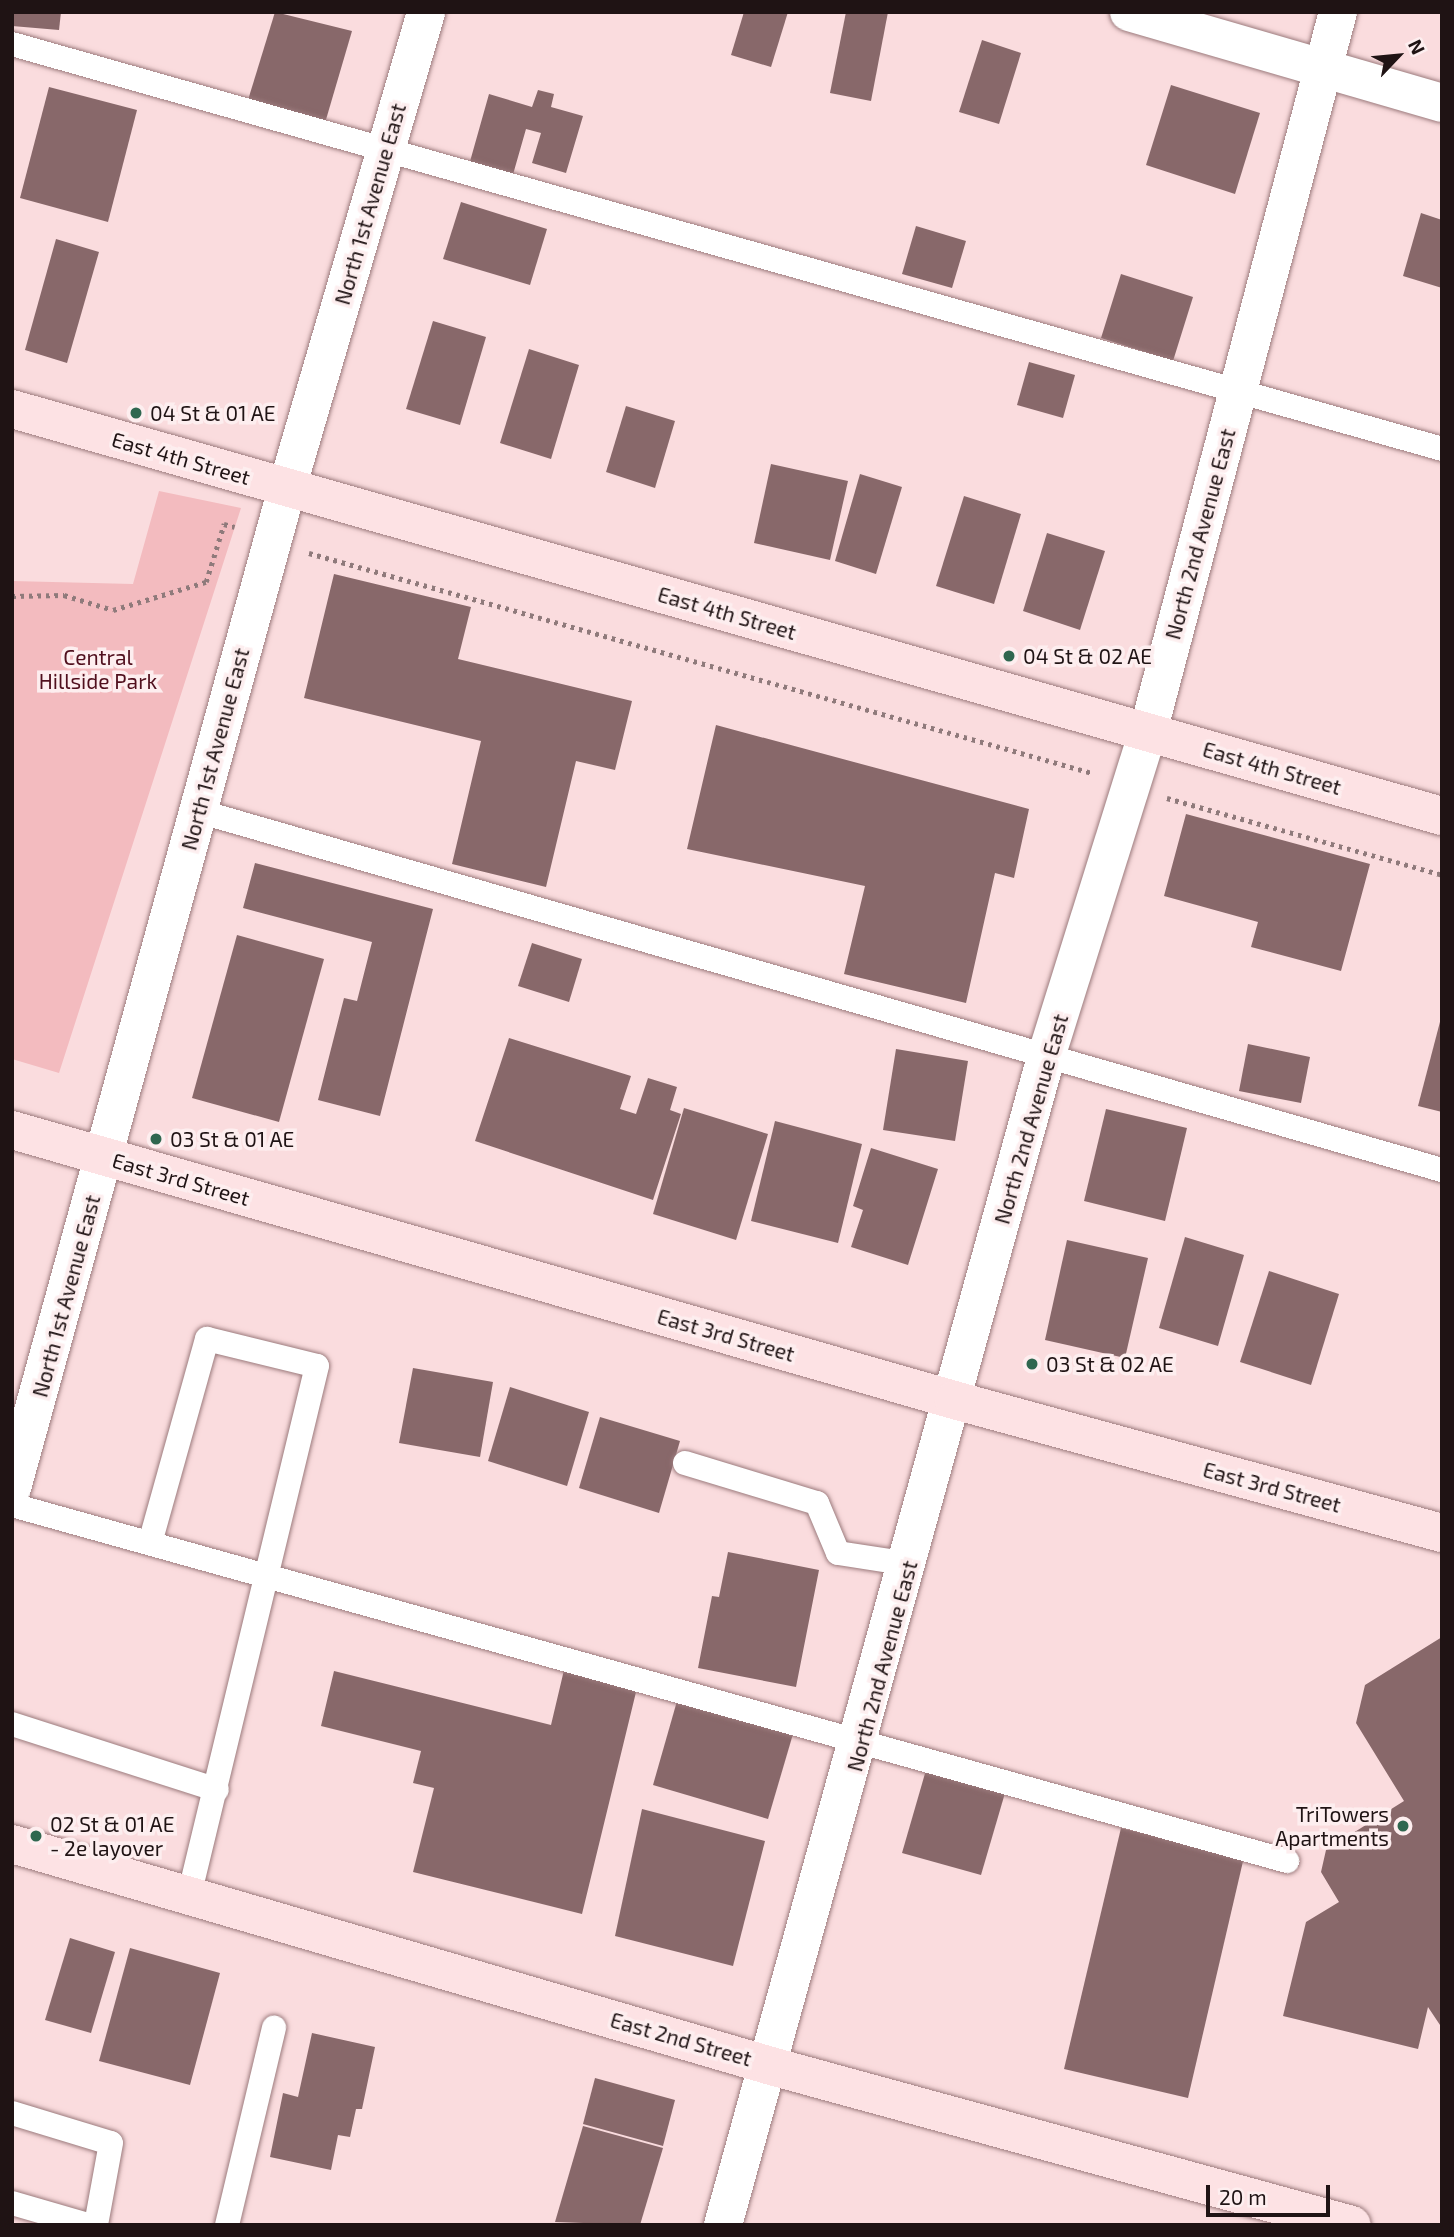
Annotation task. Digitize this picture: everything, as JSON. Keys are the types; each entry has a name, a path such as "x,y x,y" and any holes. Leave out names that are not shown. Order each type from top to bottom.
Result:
{"street":[{"name":"North 1st Avenue East","path":"12,1488 287,488 426,12"},
{"path":"1129,12 1442,103"},
{"name":"North 2nd Avenue East","path":"723,2225 771,2066 862,1739 1046,1058 1148,732 1321,68 1338,12"},
{"name":"East 4th Street","path":"12,409 1442,816"},
{"name":"East 3rd Street","path":"12,1130 954,1400 1442,1533"},
{"name":"East 2nd Street","path":"12,1844 771,2066 1352,2225"}],"lane":[{"path":"12,44 1442,449"},
{"path":"198,811 1046,1058 1442,1170"},
{"path":"150,1543 207,1339 317,1366 271,1576 189,1896"},
{"path":"685,1463 817,1503 838,1553 910,1564"},
{"path":"12,1505 862,1739 1287,1861"},
{"path":"12,1724 217,1790"},
{"path":"228,2225 274,2028"},
{"path":"12,2113 111,2143 96,2225"},
{"path":"12,2203 88,2225"}],"path":[{"path":"12,596 64,595 113,610 206,582 224,524 273,538 327,560 1442,875"}],"green space":[{"name":"Central Hillside Park","path":"159,491 241,508 59,1073 12,1059 12,581 133,584"}],"building":[{"path":"12,12 61,12 59,30 12,26"},
{"path":"275,12 352,31 325,123 248,100"},
{"path":"744,12 788,12 771,67 731,55"},
{"path":"846,12 888,12 871,101 830,93"},
{"path":"982,40 1021,53 999,124 959,112"},
{"path":"1171,85 1260,113 1235,194 1146,165"},
{"path":"49,87 137,110 108,222 20,198"},
{"path":"538,90 554,94 551,107 583,116 566,173 532,163 541,133 526,129 512,178 469,165 489,94 532,107"},
{"path":"461,202 547,229 530,285 443,259"},
{"path":"1421,213 1442,220 1442,288 1403,276"},
{"path":"916,226 966,241 952,288 902,274"},
{"path":"56,239 99,252 67,363 25,350"},
{"path":"1121,274 1193,297 1173,361 1101,338"},
{"path":"433,321 486,337 460,425 406,409"},
{"path":"529,349 579,365 551,459 500,443"},
{"path":"1029,362 1075,375 1063,418 1017,405"},
{"path":"626,406 675,421 655,488 606,472"},
{"path":"771,464 848,481 830,560 754,543"},
{"path":"860,474 902,487 876,574 835,561"},
{"path":"964,496 1021,514 994,604 936,586"},
{"path":"1047,533 1105,551 1080,630 1023,611"},
{"path":"334,574 471,607 458,659 632,701 615,770 576,761 546,887 452,864 481,741 304,698"},
{"path":"716,725 1029,809 1014,878 995,873 966,1003 844,974 865,886 687,849"},
{"path":"1186,814 1370,864 1341,971 1251,947 1258,922 1164,896"},
{"path":"255,863 433,909 380,1116 318,1100 344,998 357,1001 372,942 243,908"},
{"path":"237,935 324,959 279,1122 192,1098"},
{"path":"532,943 582,959 569,1002 518,986"},
{"path":"1442,1018 1442,1112 1418,1106"},
{"path":"509,1038 631,1076 620,1109 636,1114 648,1078 677,1087 670,1110 681,1114 653,1200 475,1141"},
{"path":"1248,1044 1310,1057 1301,1103 1239,1091"},
{"path":"896,1049 968,1061 955,1141 883,1130"},
{"path":"684,1108 768,1134 736,1240 653,1214"},
{"path":"1106,1109 1187,1128 1165,1221 1084,1201"},
{"path":"775,1121 862,1144 838,1243 751,1221"},
{"path":"871,1148 938,1169 908,1265 851,1247 863,1210 853,1206"},
{"path":"1185,1237 1244,1255 1218,1346 1159,1328"},
{"path":"1067,1240 1148,1258 1125,1358 1045,1340"},
{"path":"1269,1271 1339,1294 1311,1385 1240,1362"},
{"path":"413,1368 493,1382 480,1457 399,1443"},
{"path":"510,1387 589,1412 567,1486 488,1461"},
{"path":"600,1417 680,1441 659,1513 579,1488"},
{"path":"728,1552 819,1570 796,1687 698,1668 712,1596 719,1597"},
{"name":"TriTowers Apartments","path":"1442,1637 1442,2028 1428,2007 1418,2049 1283,2016 1306,1922 1339,1902 1321,1872 1326,1850 1404,1801 1356,1723 1365,1685"},
{"path":"564,1670 637,1688 582,1914 413,1872 434,1788 413,1783 421,1751 321,1726 334,1671 551,1725"},
{"path":"677,1701 793,1734 768,1819 653,1785"},
{"path":"926,1770 1005,1793 981,1875 902,1853"},
{"path":"642,1809 765,1841 733,1966 615,1936"},
{"path":"1121,1828 1244,1857 1188,2098 1064,2069"},
{"path":"70,1938 115,1952 91,2033 45,2020"},
{"path":"130,1948 220,1973 190,2085 99,2061"},
{"path":"312,2033 375,2047 362,2109 356,2109 350,2137 338,2135 331,2170 270,2157 283,2093 298,2097"},
{"path":"595,2078 675,2100 663,2146 583,2124"},
{"path":"583,2126 663,2148 640,2225 555,2222"}],"place":[{"name":"04 St & 01 AE","path":"136,413"},
{"name":"04 St & 02 AE","path":"1009,656"},
{"name":"03 St & 01 AE","path":"156,1139"},
{"name":"03 St & 02 AE","path":"1032,1364"},
{"name":"TriTowers Apartments","path":"1403,1826"},
{"name":"02 St & 01 AE - 2e layover","path":"36,1836"}]}
